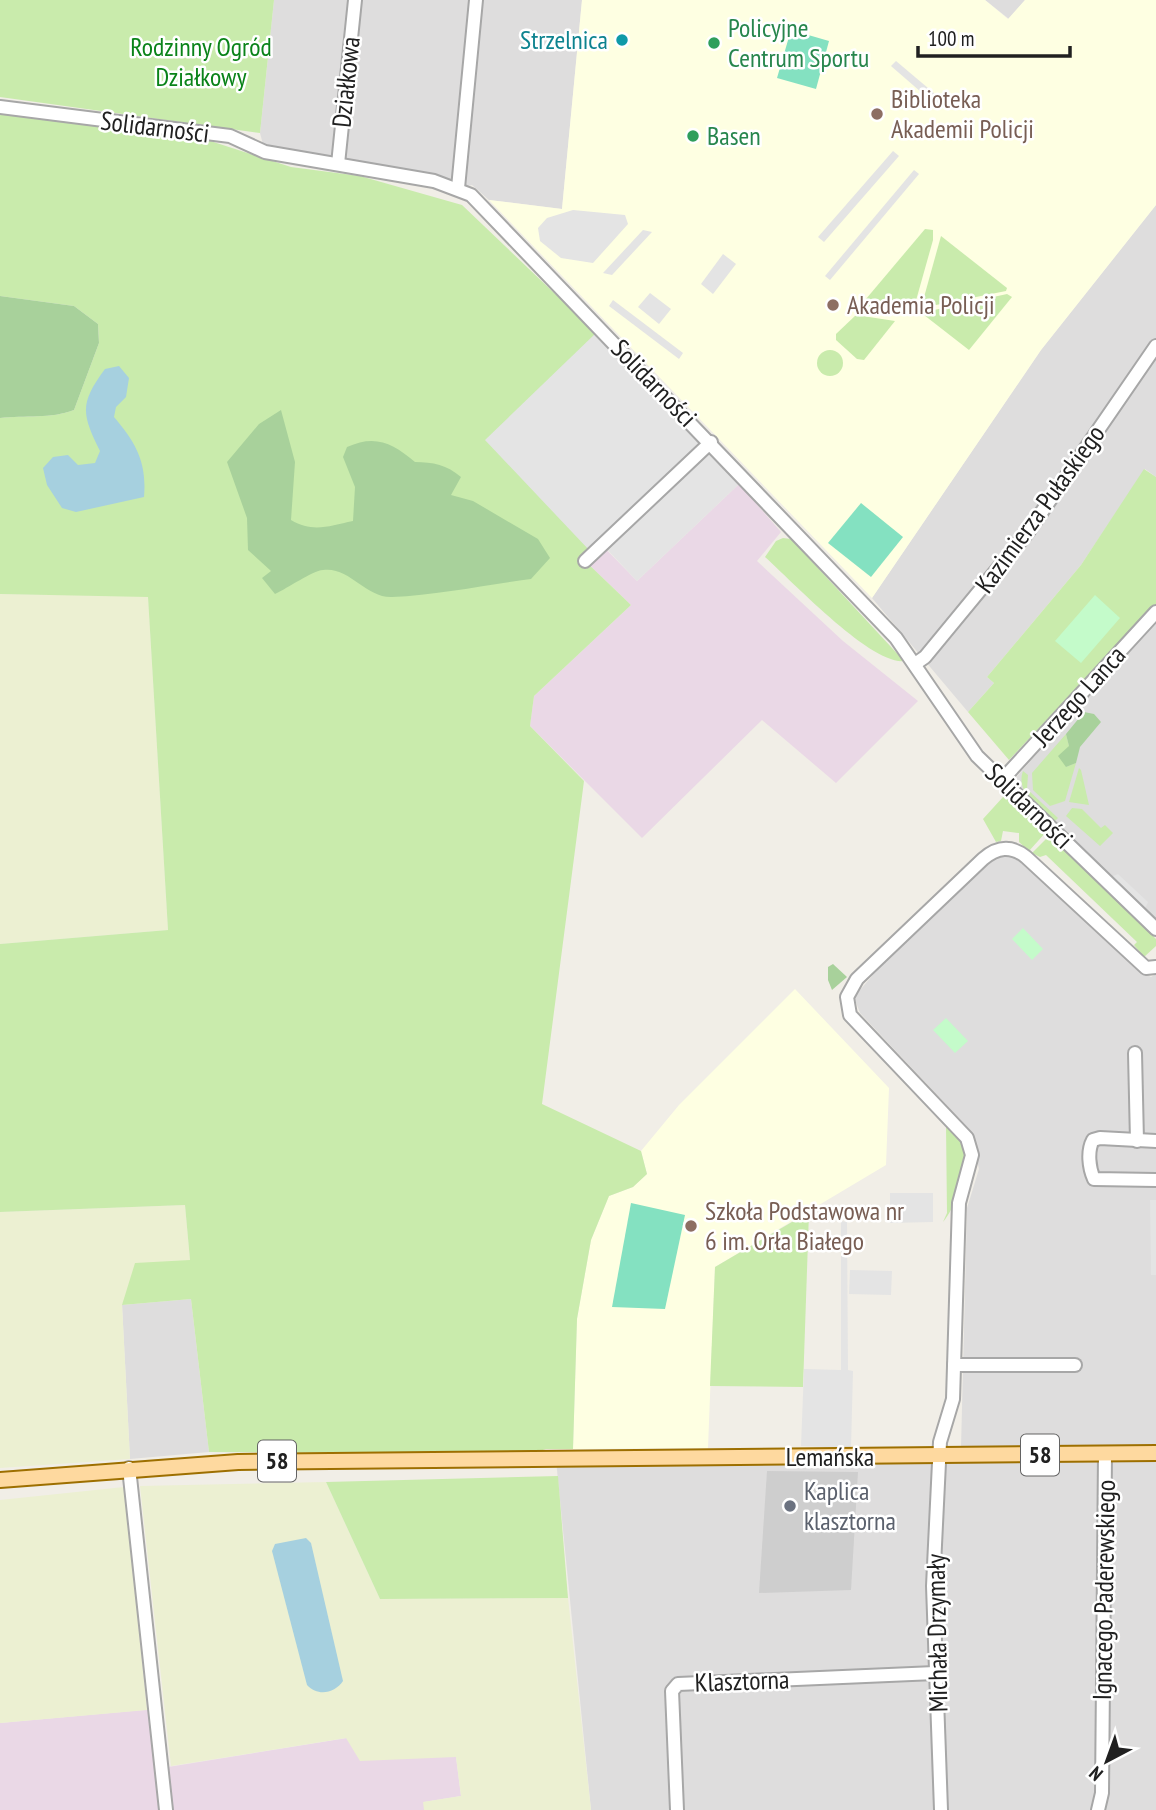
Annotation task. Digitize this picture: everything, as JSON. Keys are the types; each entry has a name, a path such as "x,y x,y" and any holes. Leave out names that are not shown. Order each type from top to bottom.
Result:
{"main road":[{"name":"58","path":"1105,1454 1156,1453"},
{"name":"Lemańska","path":"129,1468 238,1462 1105,1454"},
{"name":"58","path":"0,1480 129,1468"}],"street":[{"name":"Działkowa","path":"338,164 355,0"},
{"path":"458,188 476,0"},
{"name":"Solidarności","path":"0,107 230,136 265,152 458,188 471,195 711,442 896,638 967,744 1156,929"},
{"name":"Kazimierza Pułaskiego","path":"915,664 925,657 1028,532 1156,346"},
{"path":"585,561 711,442"},
{"name":"Jerzego Lanca","path":"1002,780 1156,612"},
{"name":"Michała Drzymały","path":"941,1810 933,1586 941,1435 953,1399 959,1203 972,1160 971,1144 850,1014 847,1003 849,990 983,859 1002,848 1015,850 1026,857 1146,968 1156,967"},
{"path":"1135,1053 1137,1140"},
{"path":"1156,1140 1093,1140 1090,1146 1090,1170 1094,1180 1156,1180"},
{"path":"954,1365 1075,1365"},
{"name":"Ignacego Paderewskiego","path":"1098,1810 1102,1793 1105,1454"},
{"path":"129,1468 166,1810"},
{"name":"Klasztorna","path":"677,1810 672,1691 678,1684 936,1673"}],"shaded area":[{"path":"274,0 582,0 562,209 489,200 472,185 458,188 265,152 260,133"},
{"name":"Akademia Policji","path":"582,0 985,0 1008,19 1025,0 1156,0 1156,205 1041,350 872,598 489,200 562,209"},
{"path":"985,0 1025,0 1009,19"},
{"path":"896,61 941,99 936,105 891,66"},
{"path":"893,151 899,156 824,242 818,237"},
{"path":"914,170 919,174 830,280 825,276"},
{"path":"1156,205 1156,477 1145,469 1081,565 987,677 994,683 968,712 872,598 1041,350"},
{"path":"573,210 625,215 628,224 593,263 561,258 540,241 538,228 547,218"},
{"path":"643,230 652,232 612,275 603,273"},
{"path":"723,254 736,264 713,294 701,284"},
{"path":"650,293 671,309 659,324 638,307"},
{"path":"613,300 683,353 679,359 609,306"},
{"path":"596,333 739,484 637,581 600,542 590,551 485,440"},
{"path":"739,484 781,532 757,561 843,641 918,701 836,783 762,720 642,838 530,726 534,696 631,605 582,558 599,542 637,581"},
{"path":"0,594 148,596 168,930 0,944"},
{"path":"1156,618 1156,924 1012,782"},
{"path":"996,855 1010,856 1029,867 1140,971 1151,977 1156,974 1156,1445 961,1448 967,1208 979,1169 970,1130 860,1013 854,997 890,955"},
{"path":"1118,874 1148,902 1145,909 1111,877"},
{"name":"Szkoła Podstawowa nr 6 im. Orła Białego","path":"795,989 889,1088 886,1165 715,1267 708,1448 573,1449 577,1319 591,1240 609,1196 633,1187 647,1174 641,1151 679,1105"},
{"path":"890,1193 933,1193 933,1222 890,1223"},
{"path":"1150,1200 1156,1200 1156,1275 1151,1275"},
{"path":"185,1205 190,1260 122,1304 130,1459 0,1468 0,1212"},
{"path":"841,1221 847,1222 848,1370 853,1371 851,1448 801,1446 804,1369 841,1370"},
{"path":"850,1270 892,1271 891,1295 849,1294"},
{"path":"191,1299 209,1452 130,1459 122,1305"},
{"path":"1156,1459 1156,1810 591,1810 556,1460"},
{"path":"767,1471 858,1472 851,1590 759,1593"},
{"path":"326,1482 380,1599 568,1598 591,1810 424,1810 423,1802 461,1796 456,1757 360,1761 346,1738 171,1766 140,1486"},
{"path":"124,1487 147,1710 0,1723 0,1500"},
{"path":"155,1709 162,1768 347,1738 456,1757 461,1796 424,1802 424,1810 0,1810 0,1723"}],"green space":[{"name":"Rodzinny Ogród Działkowy","path":"0,0 274,0 260,133 0,97"},
{"path":"791,30 829,41 816,89 777,78"},
{"path":"0,113 198,137 291,167 360,176 462,205 596,333 590,551 582,558 631,605 534,696 530,726 584,781 542,1104 641,1151 647,1174 633,1187 609,1196 591,1240 577,1319 573,1449 546,1449 529,1454 209,1452 191,1299 122,1305 135,1263 190,1260 185,1205 0,1212 0,944 168,930 148,597 0,594 0,418 47,416 74,410 99,343 98,324 74,306 0,296"},
{"path":"925,229 933,230 933,240 915,304 895,313 873,311 866,299"},
{"path":"941,236 1007,288 1006,291 921,308"},
{"path":"1007,294 1012,297 969,350 924,315 925,312"},
{"path":"0,296 74,306 98,324 99,343 74,410 47,416 0,418"},
{"path":"856,315 895,321 864,360 857,359 836,340 836,334"},
{"path":"830,350 839,354 843,363 839,372 830,376 821,372 817,363 821,354"},
{"path":"281,410 295,462 291,520 314,527 353,521 355,487 343,457 347,447 357,443 383,442 415,462 439,465 456,473 461,477 451,495 473,501 538,539 550,558 531,579 444,592 383,596 341,573 323,570 306,576 275,594 262,578 271,571 248,550 247,518 227,462 259,424"},
{"path":"1144,469 1156,477 1156,605 1009,760 968,712 994,683 987,677 1081,565"},
{"path":"861,503 903,537 871,577 828,543"},
{"path":"791,539 904,661 890,659 853,636 832,620 765,557 776,541"},
{"path":"1095,595 1120,618 1081,663 1055,641"},
{"path":"1084,712 1094,714 1101,722 1080,747 1076,763 1066,767 1058,756 1069,746 1066,734"},
{"path":"1066,734 1069,746 1066,767 1076,763 1065,801 1050,806 1033,790 1032,773"},
{"path":"1079,768 1081,770 1089,805 1069,802"},
{"path":"1023,771 1028,775 1027,789 1058,818 1054,822 1026,793 1021,779"},
{"path":"1003,797 1011,797 1047,831 1029,851 1019,842 1019,833 1003,831 1001,841 996,842 983,819"},
{"path":"1072,808 1082,809 1101,828 1105,825 1113,833 1100,846 1066,816"},
{"path":"1050,835 1156,939 1156,946 1144,957 1134,945 1137,942 1046,855 1040,857 1032,853"},
{"path":"1023,928 1043,949 1032,960 1012,939"},
{"path":"833,964 847,977 832,990 828,980 828,967"},
{"path":"946,1018 968,1041 955,1053 933,1030"},
{"path":"946,1125 963,1145 966,1160 960,1189 943,1222 947,1213"},
{"path":"631,1203 685,1215 665,1309 612,1307"},
{"path":"809,1212 803,1387 710,1386 715,1267"},
{"path":"558,1476 568,1598 380,1599 326,1482"}],"water":[{"path":"119,366 129,378 126,397 116,407 114,417 134,445 142,463 144,497 76,512 62,508 47,485 43,468 53,457 68,455 78,465 95,463 100,451 89,427 87,400 105,369"},
{"path":"306,1538 311,1543 343,1681 326,1692 316,1691 307,1685 272,1551 275,1544"}],"place":[{"name":"Strzelnica","path":"622,40"},
{"name":"Policyjne Centrum Sportu","path":"714,43"},
{"name":"Biblioteka Akademii Policji","path":"877,114"},
{"name":"Basen","path":"693,136"},
{"name":"Akademia Policji","path":"833,305"},
{"name":"Szkoła Podstawowa nr 6 im. Orła Białego","path":"691,1226"},
{"name":"Kaplica klasztorna","path":"790,1506"}]}
